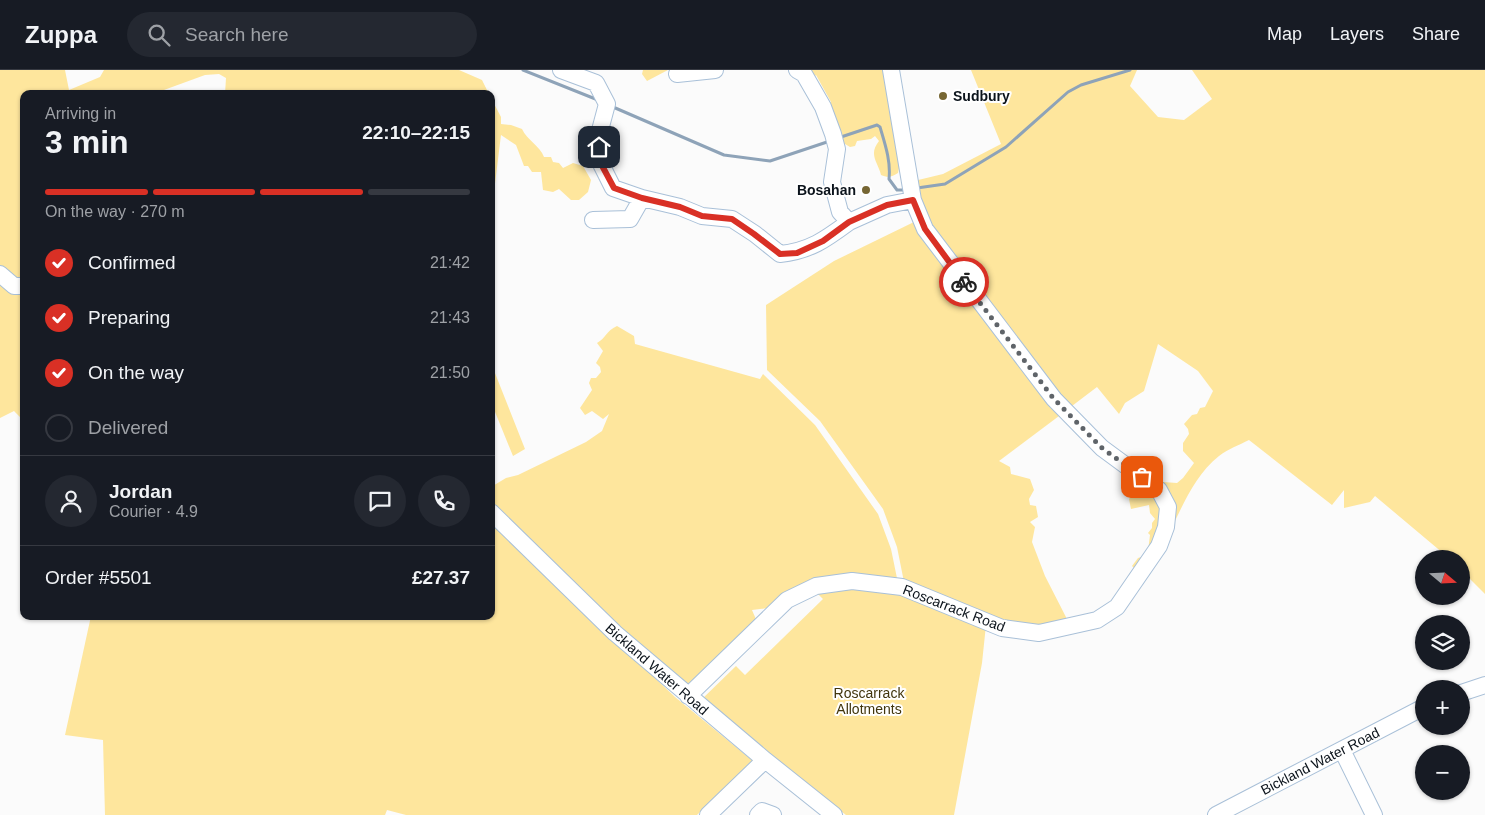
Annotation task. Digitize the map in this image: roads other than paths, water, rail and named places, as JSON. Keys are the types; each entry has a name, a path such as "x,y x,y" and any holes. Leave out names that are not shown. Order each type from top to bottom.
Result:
{"street":[{"path":"561,70 596,82 607,104 599,134 599,160 614,188 642,198 680,207 702,216 732,219 780,254 797,253 823,241 849,222 887,205 913,200"},
{"path":"678,74 714,70"},
{"path":"797,70 804,74 823,108 835,140 837,149 832,182 840,212 849,222"},
{"name":"Roscarrack Road","path":"688,696 787,600 816,586 852,581 902,587 1002,628 1040,633 1097,620 1117,608 1159,546 1166,527 1168,506 1159,490 1102,448 1054,399 925,229 913,200 891,70"},
{"path":"593,220 630,219 642,198"},
{"path":"0,274 14,286 20,286"},
{"name":"Bickland Water Road","path":"495,516 614,633 765,760 834,815"},
{"path":"1470,690 1485,685"},
{"name":"Bickland Water Road","path":"1216,815 1415,712"},
{"path":"1342,750 1374,815"},
{"path":"708,815 765,760"},
{"path":"758,815 762,811 773,815"}],"waterway":[{"path":"523,70 598,100"},
{"path":"917,188 945,184 1006,147 1068,92 1081,85 1130,70"},
{"path":"613,107 724,155 770,161 830,141"},
{"path":"838,138 877,125 880,127 886,146 889,179 897,190 905,190"}],"place":[{"name":"Sudbury","path":"943,96"},
{"name":"Bosahan","path":"866,190"}],"park label":[{"name":"Roscarrack Allotments","path":"869,702"}]}
